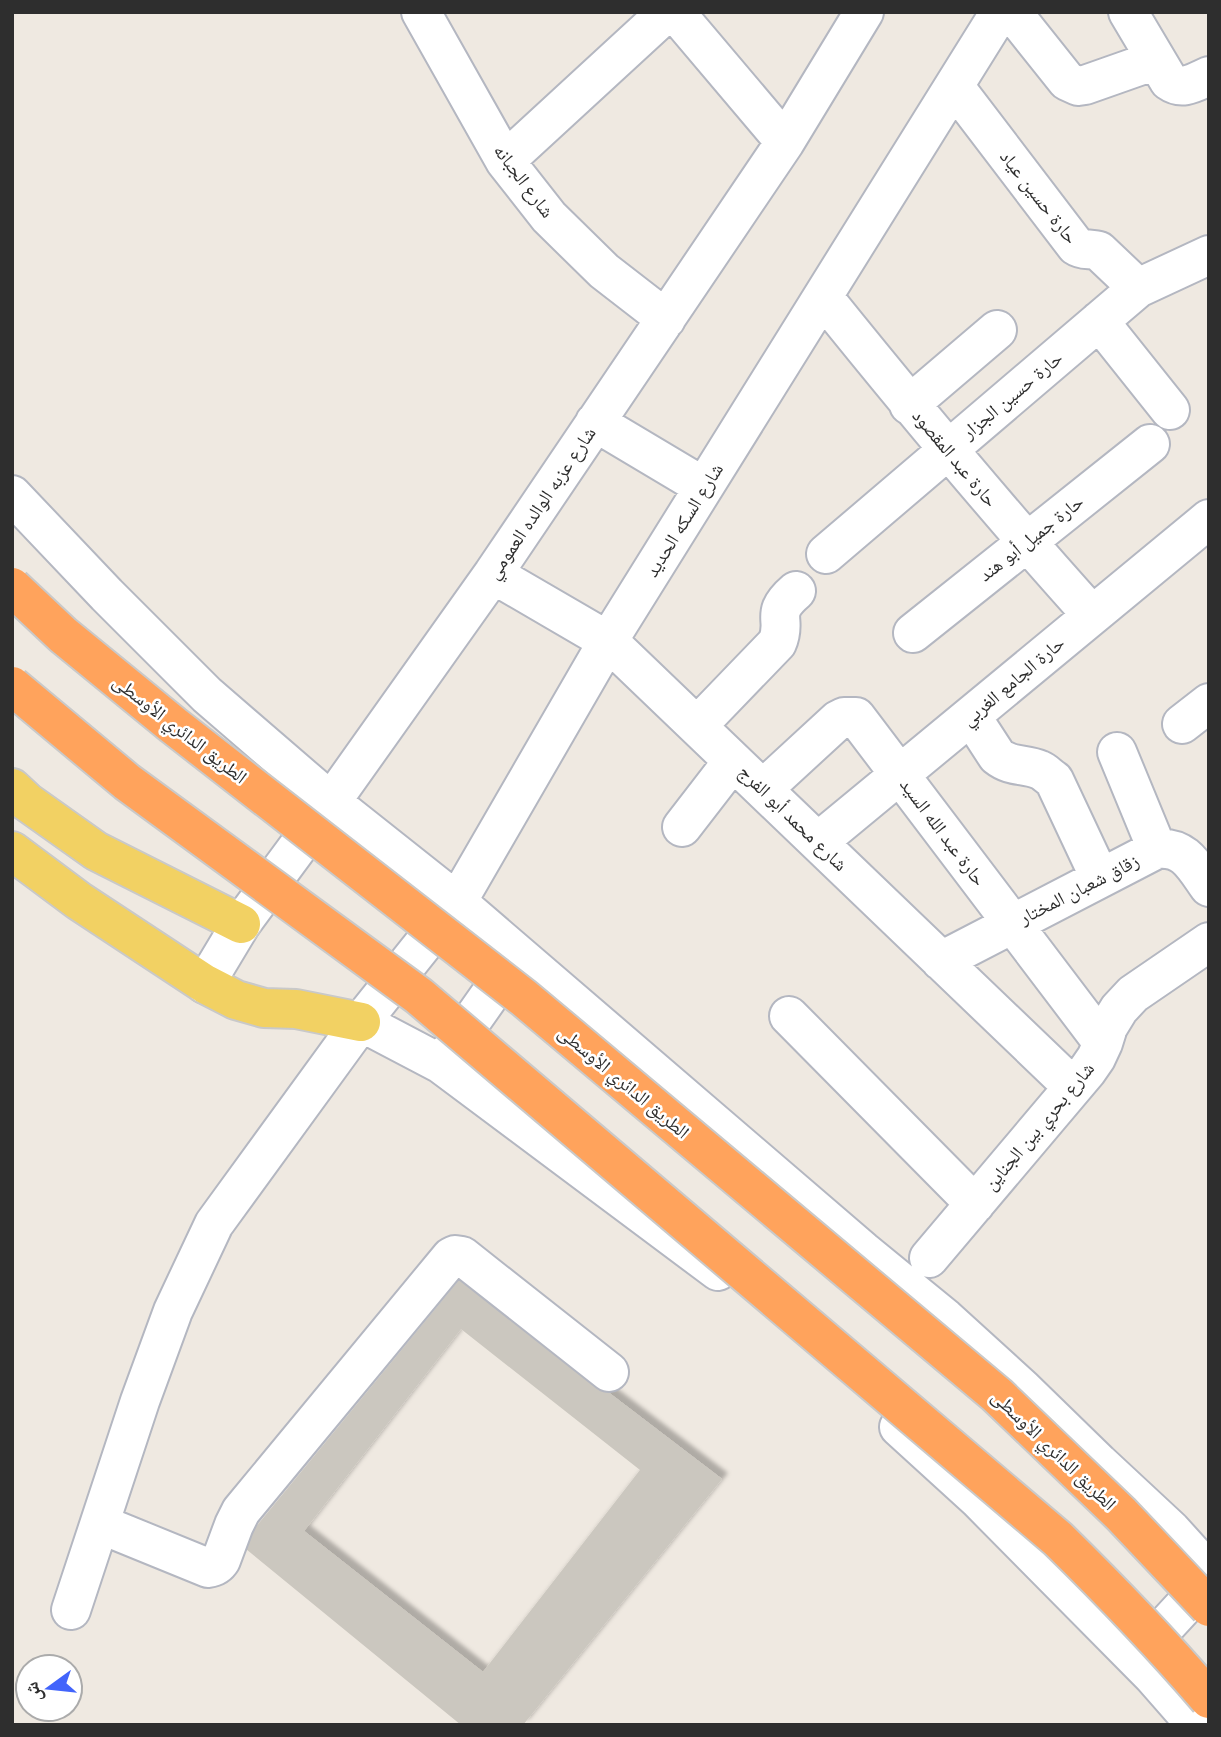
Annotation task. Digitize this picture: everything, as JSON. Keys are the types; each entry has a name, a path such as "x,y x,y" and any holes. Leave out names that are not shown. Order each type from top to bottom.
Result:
{"highway":[{"name":"الطريق الدائري الأوسطى","path":"12,587 63,635 173,725 524,998 997,1395 1121,1514 1209,1607"},
{"path":"12,686 127,782 419,996 1058,1539 1119,1600 1209,1699"}],"main road":[{"path":"12,788 27,802 96,851 241,923"},
{"path":"12,851 79,901 205,984 236,1000 361,1022"}],"street":[{"name":"شارع الجبانه","path":"421,12 505,161 549,217 604,271 666,318"},
{"path":"505,161 667,12"},
{"path":"675,12 785,142"},
{"name":"شارع عزبه الوالده العمومي","path":"205,984 241,923 331,802 493,574 785,142 864,12"},
{"name":"شارع السكه الحديد","path":"71,1610 140,1401 173,1311 214,1224 361,1022 457,902 608,641 1000,12"},
{"path":"1012,12 1072,84 1084,85 1156,60"},
{"path":"1128,12 1169,80 1186,86 1209,76"},
{"name":"حارة حسين عياد","path":"954,86 1076,246 1099,251 1138,288"},
{"name":"حارة حسين الجزار","path":"827,554 1138,288 1209,255"},
{"name":"حارة عبد المقصود","path":"823,297 909,405 1093,615"},
{"path":"1099,321 1170,410"},
{"path":"909,405 997,330"},
{"path":"595,422 705,487"},
{"name":"حارة جميل أبو هند","path":"913,633 1150,444"},
{"path":"12,495 207,695 331,802 457,902 852,1242 945,1318 1171,1530 1209,1572"},
{"name":"حارة الجامع الغربي","path":"818,842 1209,519"},
{"name":"شارع محمد أبو الفرج","path":"493,574 608,641 1073,1087"},
{"path":"697,726 777,643 780,637 780,610 784,601 796,591"},
{"path":"971,716 997,757 1019,766 1042,770 1054,780 1100,878"},
{"name":"حارة عبد الله السيد","path":"763,789 838,720 856,717 1104,1042"},
{"path":"1117,752 1157,849"},
{"path":"682,827 733,761"},
{"name":"زقاق شعبان المختار","path":"941,961 1157,849 1166,848 1182,854 1209,887"},
{"name":"شارع بحري بين الجناين","path":"929,1258 1096,1058 1108,1027 1119,1009 1133,994 1209,942"},
{"path":"441,1064 518,955"},
{"path":"789,1016 975,1204"},
{"path":"361,1022 441,1064 727,1278 978,1499 1136,1658 1196,1725"},
{"path":"100,1524 208,1568 218,1564 241,1511 455,1255 462,1256 608,1372"},
{"path":"1136,1658 1209,1579"}],"building":[{"path":"460,1279 722,1479 523,1725 461,1725 241,1545","holes":["461,1329 640,1470 483,1672 304,1531"]}]}
